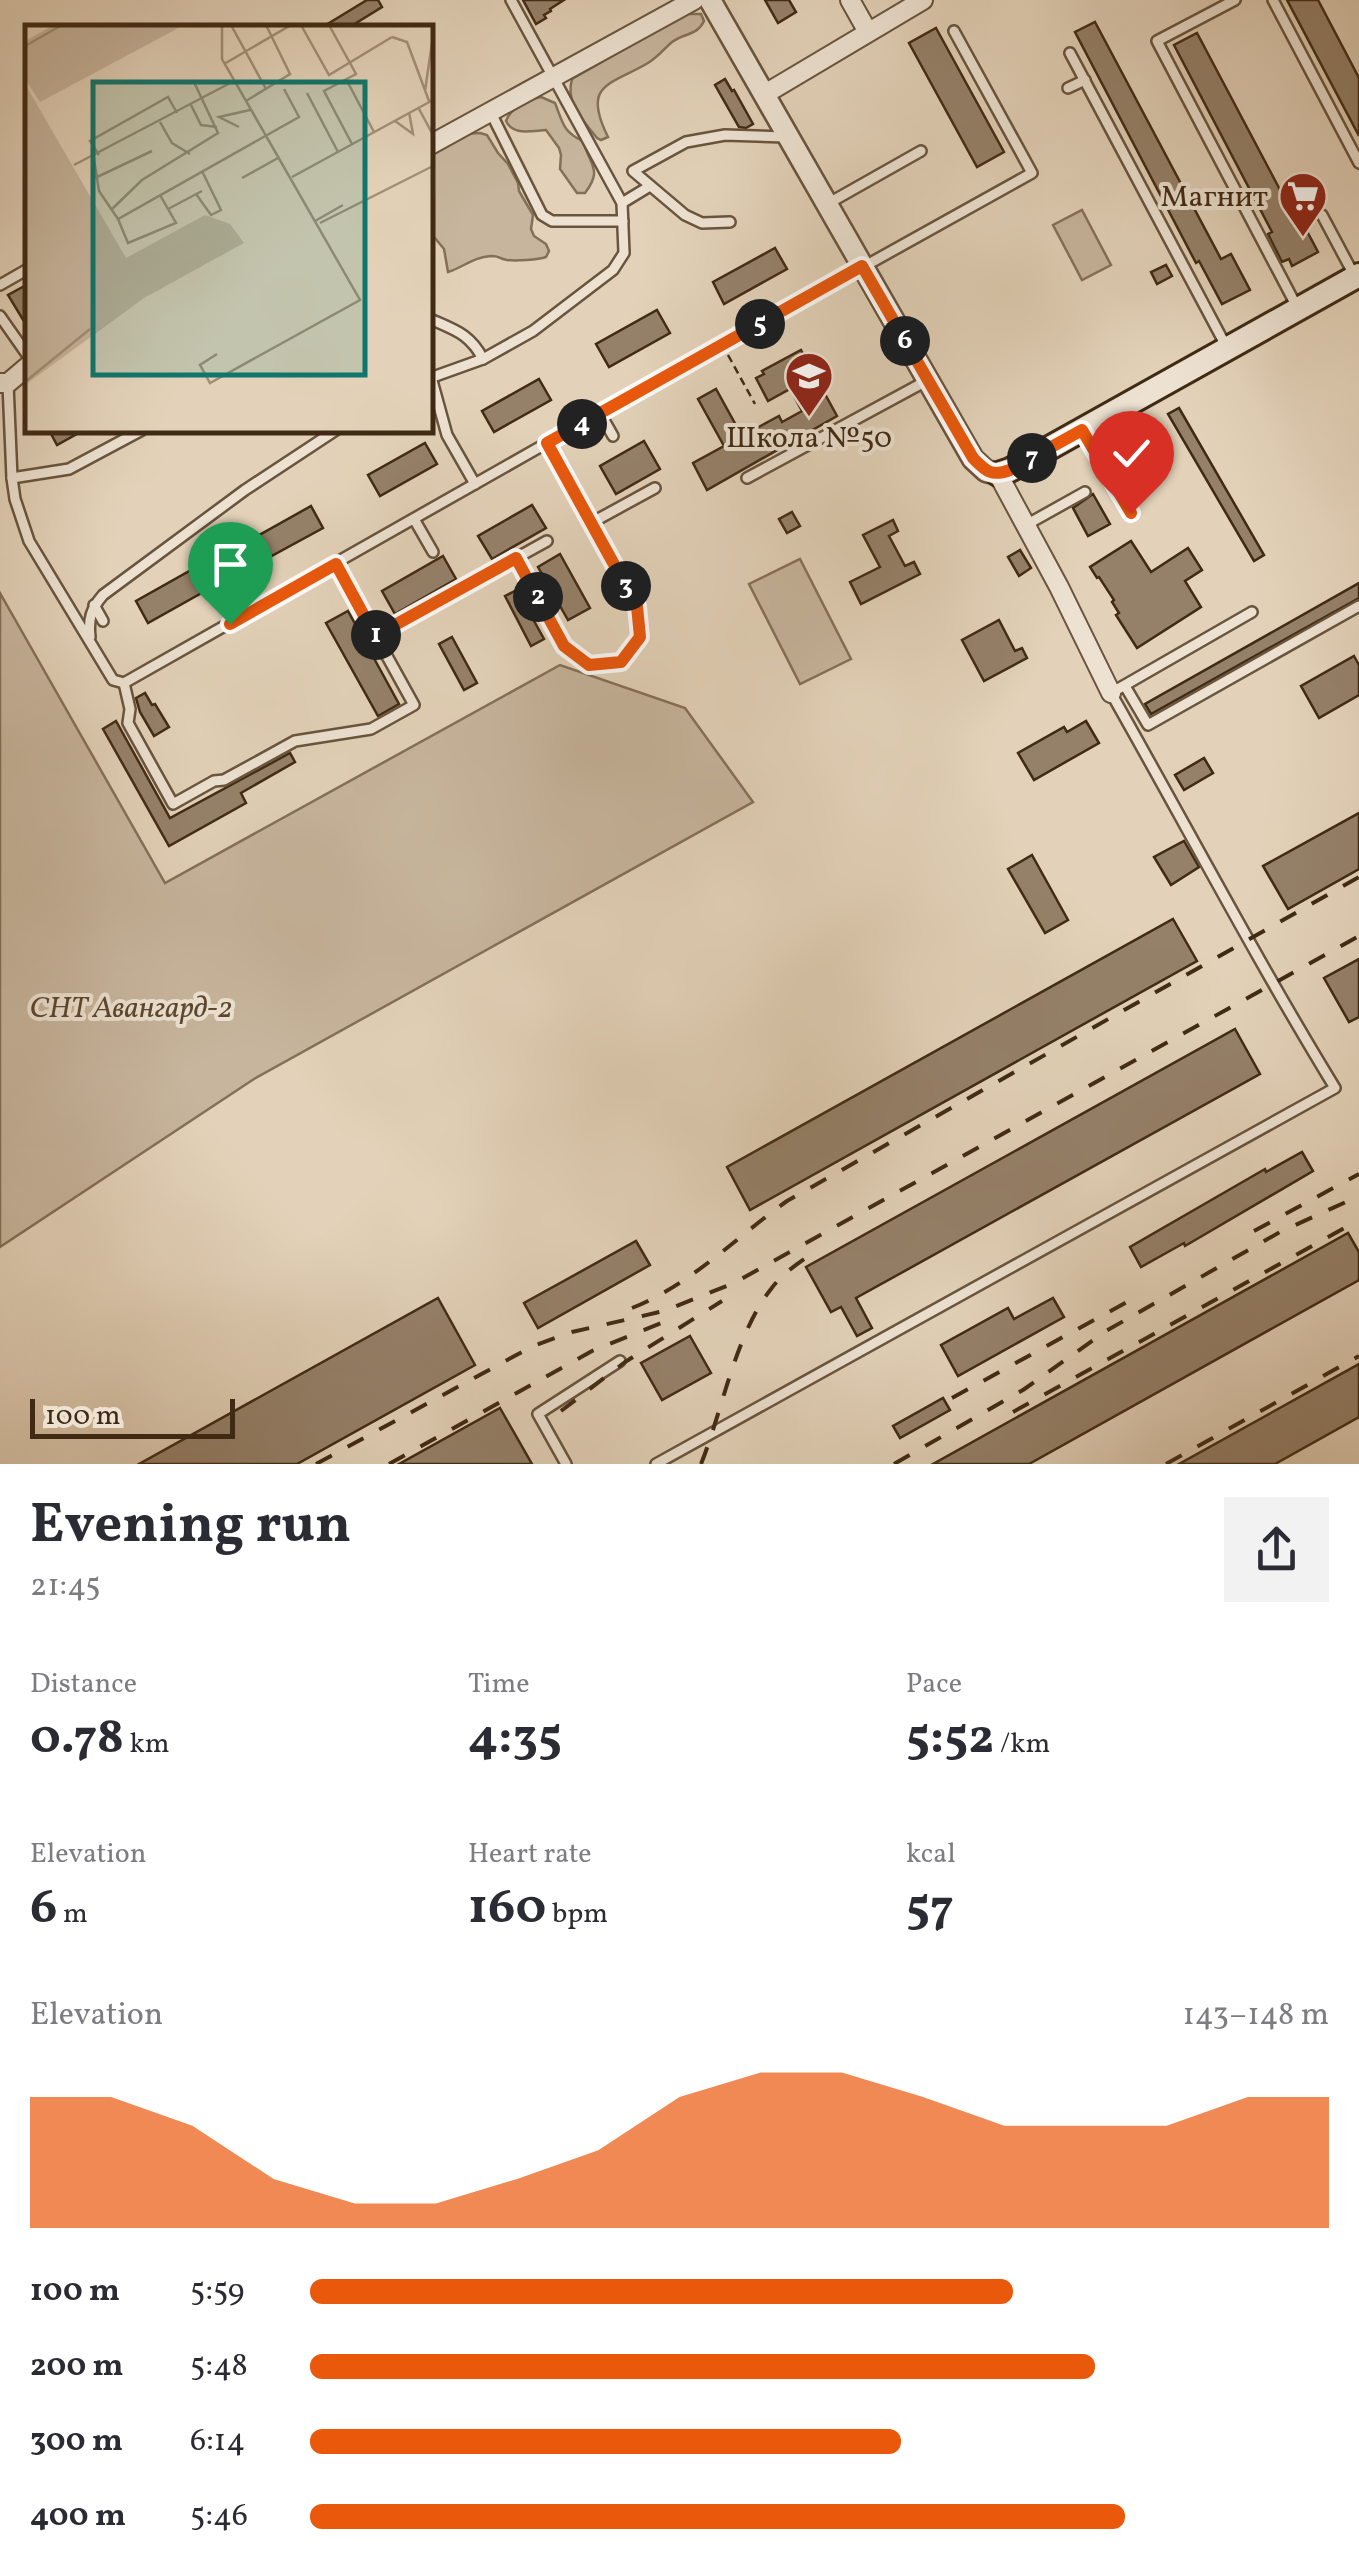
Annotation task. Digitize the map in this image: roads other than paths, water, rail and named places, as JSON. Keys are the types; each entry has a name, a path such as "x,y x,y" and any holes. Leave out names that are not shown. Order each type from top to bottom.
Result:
{"main road":[{"path":"998,474 1357,276"}],"street":[{"path":"432,144 694,0"},
{"path":"710,0 973,458 986,470 998,474 1118,690"},
{"path":"850,0 868,32"},
{"path":"765,94 923,0"},
{"path":"4,383 25,368"}],"lane":[{"path":"432,376 483,359 533,331 612,270 624,253 622,203 510,0"},
{"path":"1235,0 1156,41 1298,309"},
{"path":"1273,0 1359,163"},
{"path":"4,383 15,499 28,541 113,680 124,684 1032,173 954,31"},
{"path":"1070,52 1227,349"},
{"path":"1068,88 1084,80"},
{"path":"491,113 542,215 552,221 623,221"},
{"path":"730,222 702,223 685,215 633,170 686,142 725,135 790,137"},
{"path":"827,204 921,151"},
{"path":"622,203 650,186"},
{"path":"1322,215 1357,276"},
{"path":"0,285 25,271"},
{"path":"0,316 25,352"},
{"path":"432,320 463,334 476,345 483,359"},
{"path":"747,478 928,380"},
{"path":"432,384 447,435 475,484"},
{"path":"600,413 613,436"},
{"path":"1082,430 1131,513"},
{"path":"12,478 69,468 138,432"},
{"path":"90,640 88,620 103,595 245,490 333,432"},
{"path":"516,558 564,646 589,665 621,662 640,637 637,606 547,443"},
{"path":"591,523 655,488"},
{"path":"1026,525 1085,492"},
{"path":"414,519 433,552"},
{"path":"375,636 547,541"},
{"path":"124,684 130,709 128,723 173,804 295,741 370,729 414,706 336,564"},
{"path":"94,605 103,621"},
{"path":"1118,690 1148,725 1359,606"},
{"path":"1118,690 1252,612"},
{"path":"656,1464 1335,1088 1272,985 1118,690"},
{"path":"566,1464 538,1414 620,1361"}],"railway":[{"path":"632,1308 694,1273 787,1201 1359,877"},
{"path":"316,1464 533,1346 572,1332 664,1311 734,1283 1359,936"},
{"path":"1254,1231 1359,1174"},
{"path":"894,1464 1023,1390 1106,1331 1280,1232 1359,1196"},
{"path":"1013,1412 1359,1220"},
{"path":"701,1464 739,1350 759,1307 780,1278 813,1253"},
{"path":"952,1398 1136,1297"},
{"path":"561,1411 625,1362 722,1301"},
{"path":"389,1464 592,1351 664,1322"},
{"path":"1166,1464 1359,1356"}],"place":[{"name":"Магнит","path":"1303,238"},
{"name":"Школа №50","path":"809,418"}],"park label":[{"name":"СНТ Авангард-2","path":"131,1007"}]}
